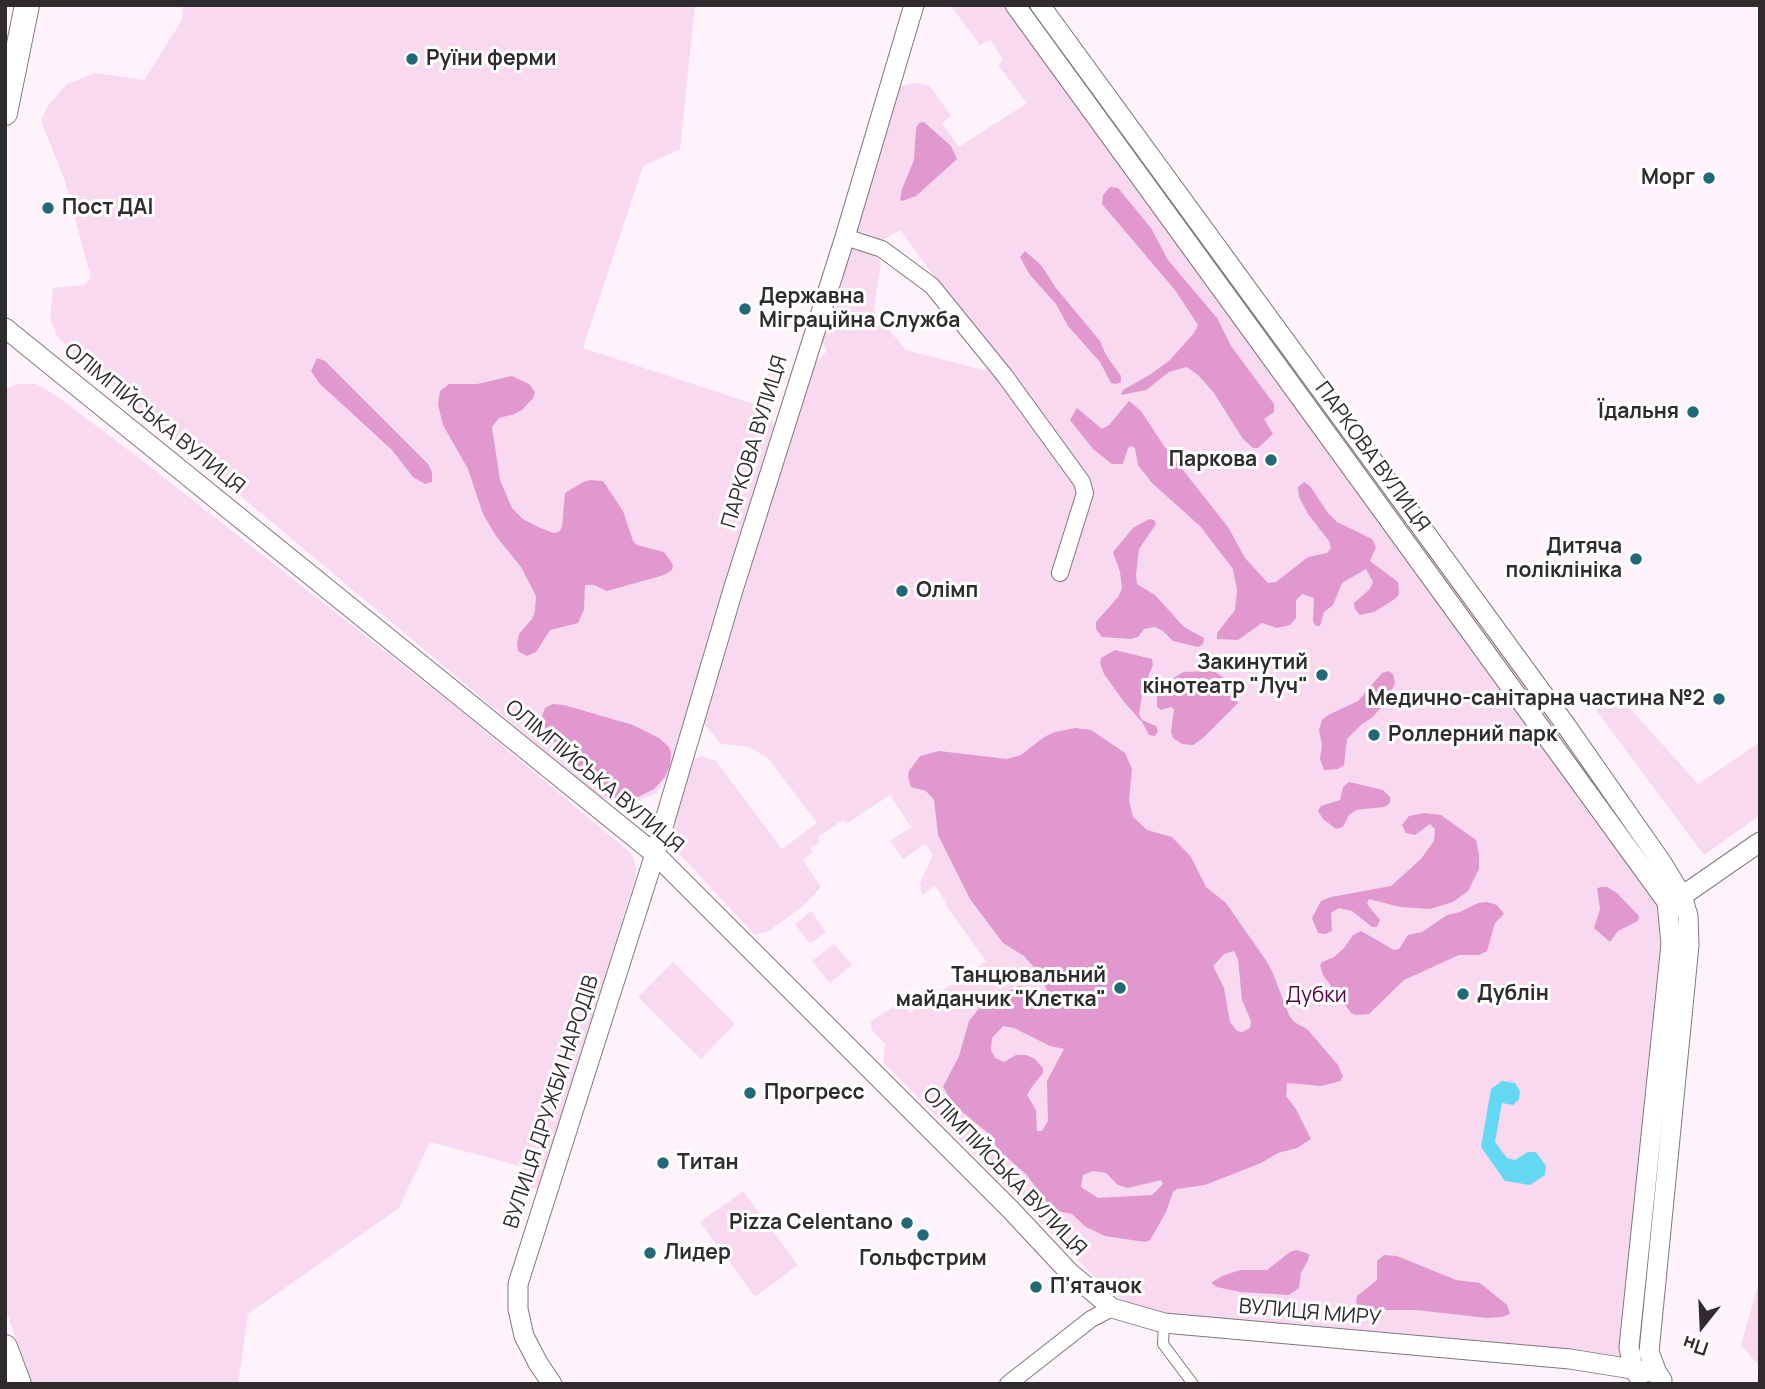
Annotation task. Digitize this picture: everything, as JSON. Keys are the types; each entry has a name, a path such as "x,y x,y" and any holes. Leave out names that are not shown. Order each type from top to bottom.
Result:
{"main road":[{"path":"5,113 27,5"},
{"path":"5,1347 19,1384"}],"street":[{"name":"ПАРКОВА ВУЛИЦЯ","path":"655,854 737,577 845,237 914,5"},
{"name":"ПАРКОВА ВУЛИЦЯ","path":"1015,5 1667,902 1671,944 1630,1337 1649,1377"},
{"name":"ПАРКОВА ВУЛИЦЯ","path":"1040,5 1564,724 1662,863 1682,896"},
{"path":"845,237 882,249 932,286 1005,376 1082,482 1085,493 1060,573"},
{"name":"ОЛІМПІЙСЬКА ВУЛИЦЯ","path":"5,328 655,854 1011,1210 1069,1272 1112,1308"},
{"path":"1669,914 1682,896 1760,842"},
{"name":"ВУЛИЦЯ ДРУЖБИ НАРОДІВ","path":"552,1384 524,1336 518,1310 518,1284 655,854"},
{"path":"1649,1377 1650,1339 1689,945 1688,916 1682,896"},
{"path":"1008,1384 1091,1319 1112,1308"},
{"name":"ВУЛИЦЯ МИРУ","path":"1112,1308 1164,1322 1570,1359 1649,1377"},
{"path":"1164,1322 1163,1343 1193,1384"}],"green space":[{"path":"183,5 695,5 680,149 643,166 583,348 757,405 775,357 778,356 782,366 768,412 774,425 668,775 657,793 637,801 616,803 600,797 138,410 58,338 50,319 53,288 84,285 91,278 65,181 41,121 47,107 67,84 95,73 144,80 182,20"},
{"name":"Дубки","path":"950,5 1008,5 1659,905 1664,929 1626,1359 1157,1313 1128,1304 1109,1292 883,1062 885,1044 871,1029 871,1021 902,1001 910,1013 986,961 935,886 922,895 920,883 933,855 925,844 903,859 890,841 911,827 890,795 846,824 843,820 818,837 820,842 811,848 813,852 803,860 821,887 802,907 769,931 755,935 671,845 670,838 691,768 695,759 701,756 716,761 782,849 817,823 768,758 749,747 721,744 704,724 811,368 827,351 820,339 822,331 829,326 844,276 839,265 851,249 858,248 874,254 881,262 874,312 906,350 983,370 997,361 900,230 881,241 865,239 852,229 900,86 916,83 930,86 951,116 942,123 959,147 1027,103 998,65 1003,60 991,40 980,45"},
{"path":"1025,5 1032,5 1655,866 1650,870"},
{"path":"18,384 37,384 58,397 147,464 457,708 632,854 636,867 635,878 540,1190 519,1184 524,1167 430,1142 399,1208 248,1314 238,1384 32,1384 5,1307 5,389"},
{"path":"1618,695 1698,784 1760,742 1760,815 1704,855 1596,710"},
{"path":"811,911 826,932 810,944 795,924"},
{"path":"834,944 852,965 830,983 812,961"},
{"path":"673,962 735,1024 701,1059 638,997"},
{"path":"743,1191 798,1265 755,1297 700,1222"},
{"path":"1760,1287 1760,1367 1741,1345 1757,1288"}],"shaded area":[{"path":"924,122 951,146 957,159 916,196 902,201 902,189 914,160 916,128 919,123"},
{"path":"1110,187 1118,188 1151,228 1168,260 1217,318 1231,346 1274,404 1274,412 1264,419 1273,434 1258,448 1253,448 1243,439 1214,393 1187,367 1169,372 1146,390 1121,395 1123,390 1170,360 1198,325 1175,290 1102,204 1103,195"},
{"path":"1025,251 1041,265 1056,288 1100,341 1121,376 1121,382 1111,383 1100,362 1068,326 1056,304 1030,275 1020,257"},
{"path":"317,358 325,361 428,464 432,472 432,482 425,484 413,477 392,450 319,383 311,371"},
{"path":"512,376 529,384 535,392 522,410 499,418 492,427 500,480 512,508 523,519 538,527 553,533 559,532 562,527 565,493 583,482 603,481 623,511 633,541 637,545 664,552 673,565 672,570 664,575 607,591 594,585 585,585 584,610 578,623 550,630 536,652 527,656 518,651 517,644 519,634 532,619 536,596 521,567 496,536 483,514 468,469 443,425 438,405 440,391 449,384 477,384"},
{"path":"1129,401 1141,411 1164,446 1228,527 1245,558 1268,583 1276,582 1308,557 1327,553 1331,548 1299,497 1298,487 1304,482 1337,522 1372,539 1376,547 1370,561 1398,582 1399,594 1374,612 1360,615 1354,603 1370,589 1373,582 1366,569 1342,583 1333,605 1324,612 1320,626 1313,622 1314,598 1302,594 1296,600 1296,618 1290,625 1277,628 1262,623 1238,640 1217,639 1217,633 1235,610 1237,590 1233,569 1200,526 1152,483 1138,465 1135,448 1128,448 1123,464 1112,464 1093,449 1070,420 1077,408 1102,429 1109,425"},
{"path":"1149,519 1156,524 1139,549 1137,584 1155,595 1184,627 1204,638 1203,644 1198,647 1173,641 1155,627 1144,629 1138,637 1131,639 1102,637 1096,629 1096,622 1122,589 1113,552 1133,528"},
{"path":"1115,650 1152,659 1153,665 1143,689 1139,714 1142,720 1156,726 1158,731 1155,736 1149,735 1104,674 1101,658"},
{"path":"1214,671 1226,679 1238,703 1203,738 1193,745 1182,744 1173,738 1171,732 1174,709 1171,707 1161,710 1157,707 1157,689 1183,672"},
{"path":"1389,671 1393,674 1395,683 1389,697 1373,717 1347,739 1344,765 1338,769 1324,770 1320,759 1322,745 1319,730 1322,720 1358,701 1382,673"},
{"path":"553,704 633,725 659,738 669,747 671,753 665,777 654,789 636,798 608,797 547,734 542,716 545,708"},
{"path":"1075,728 1091,730 1125,753 1132,769 1129,800 1133,817 1147,830 1172,837 1191,857 1206,887 1226,903 1265,959 1289,1015 1294,1022 1307,1029 1338,1065 1343,1077 1340,1081 1322,1086 1287,1083 1286,1096 1296,1109 1311,1139 1297,1148 1278,1153 1261,1163 1205,1185 1177,1189 1173,1192 1166,1212 1150,1240 1145,1242 1105,1236 1086,1227 1072,1214 1053,1210 1026,1174 997,1149 993,1137 955,1106 943,1087 959,1056 969,1021 983,1004 1019,986 1024,987 1034,1000 1040,1002 1047,995 1047,990 1039,973 1024,956 1003,943 970,899 938,835 934,800 926,791 911,787 909,771 920,756 939,751 1007,759 1021,755 1055,732","holes":["1234,951 1238,959 1242,1000 1251,1021 1250,1028 1242,1032 1237,1031 1230,1022 1224,988 1214,968 1224,954","1003,1026 1014,1028 1050,1046 1064,1049 1047,1081 1048,1121 1042,1131 1037,1131 1036,1110 1027,1095 1043,1073 1043,1068 1035,1059 1026,1055 1016,1055 1004,1062 995,1058 991,1050 992,1038","1093,1171 1106,1173 1118,1185 1128,1188 1161,1180 1163,1184 1152,1195 1098,1198 1081,1187 1083,1175"]},
{"path":"1349,782 1383,790 1390,797 1390,803 1384,807 1356,810 1349,815 1343,827 1336,829 1323,819 1318,811 1321,806 1340,800 1343,787"},
{"path":"1424,813 1441,815 1476,840 1479,869 1468,891 1453,902 1430,909 1400,907 1369,899 1367,904 1380,920 1377,927 1372,927 1352,911 1339,908 1331,913 1332,931 1318,933 1312,918 1321,901 1391,886 1421,859 1434,841 1435,829 1430,824 1415,835 1406,833 1402,825 1409,816"},
{"path":"1607,887 1617,893 1639,916 1638,921 1618,931 1610,942 1594,928 1600,909 1597,889"},
{"path":"1487,902 1497,905 1504,914 1495,923 1487,951 1479,955 1459,955 1404,980 1369,1014 1351,1013 1323,975 1320,965 1322,962 1334,957 1353,935 1361,931 1394,950 1399,949 1408,935 1422,932 1447,915"},
{"path":"1296,1250 1309,1254 1301,1273 1299,1288 1289,1295 1240,1292 1211,1283 1240,1270 1267,1270"},
{"path":"1384,1255 1397,1256 1456,1280 1480,1283 1507,1305 1510,1314 1487,1318 1416,1310 1359,1308 1357,1296 1377,1280 1377,1261"}],"water":[{"path":"1502,1081 1515,1083 1520,1091 1519,1099 1513,1105 1502,1103 1495,1142 1507,1158 1515,1160 1528,1152 1536,1152 1546,1166 1545,1175 1530,1185 1505,1181 1481,1147 1491,1089"}],"place":[{"name":"Руїни ферми","path":"412,59"},
{"name":"Морг","path":"1709,178"},
{"name":"Пост ДАІ","path":"48,208"},
{"name":"Державна Міграційна Служба","path":"745,309"},
{"name":"Їдальня","path":"1693,412"},
{"name":"Паркова","path":"1271,460"},
{"name":"Дитяча поліклініка","path":"1636,559"},
{"name":"Олімп","path":"902,591"},
{"name":"Закинутий кінотеатр \"Луч\"","path":"1322,675"},
{"name":"Медично-санітарна частина №2","path":"1719,699"},
{"name":"Роллерний парк","path":"1374,735"},
{"name":"Танцювальний майданчик \"Клєтка\"","path":"1120,988"},
{"name":"Дублін","path":"1463,994"},
{"name":"Прогресс","path":"750,1093"},
{"name":"Титан","path":"663,1163"},
{"name":"Pizza Celentano","path":"907,1223"},
{"name":"Гольфстрим","path":"923,1235"},
{"name":"Лидер","path":"650,1253"},
{"name":"П'ятачок","path":"1036,1287"}]}
